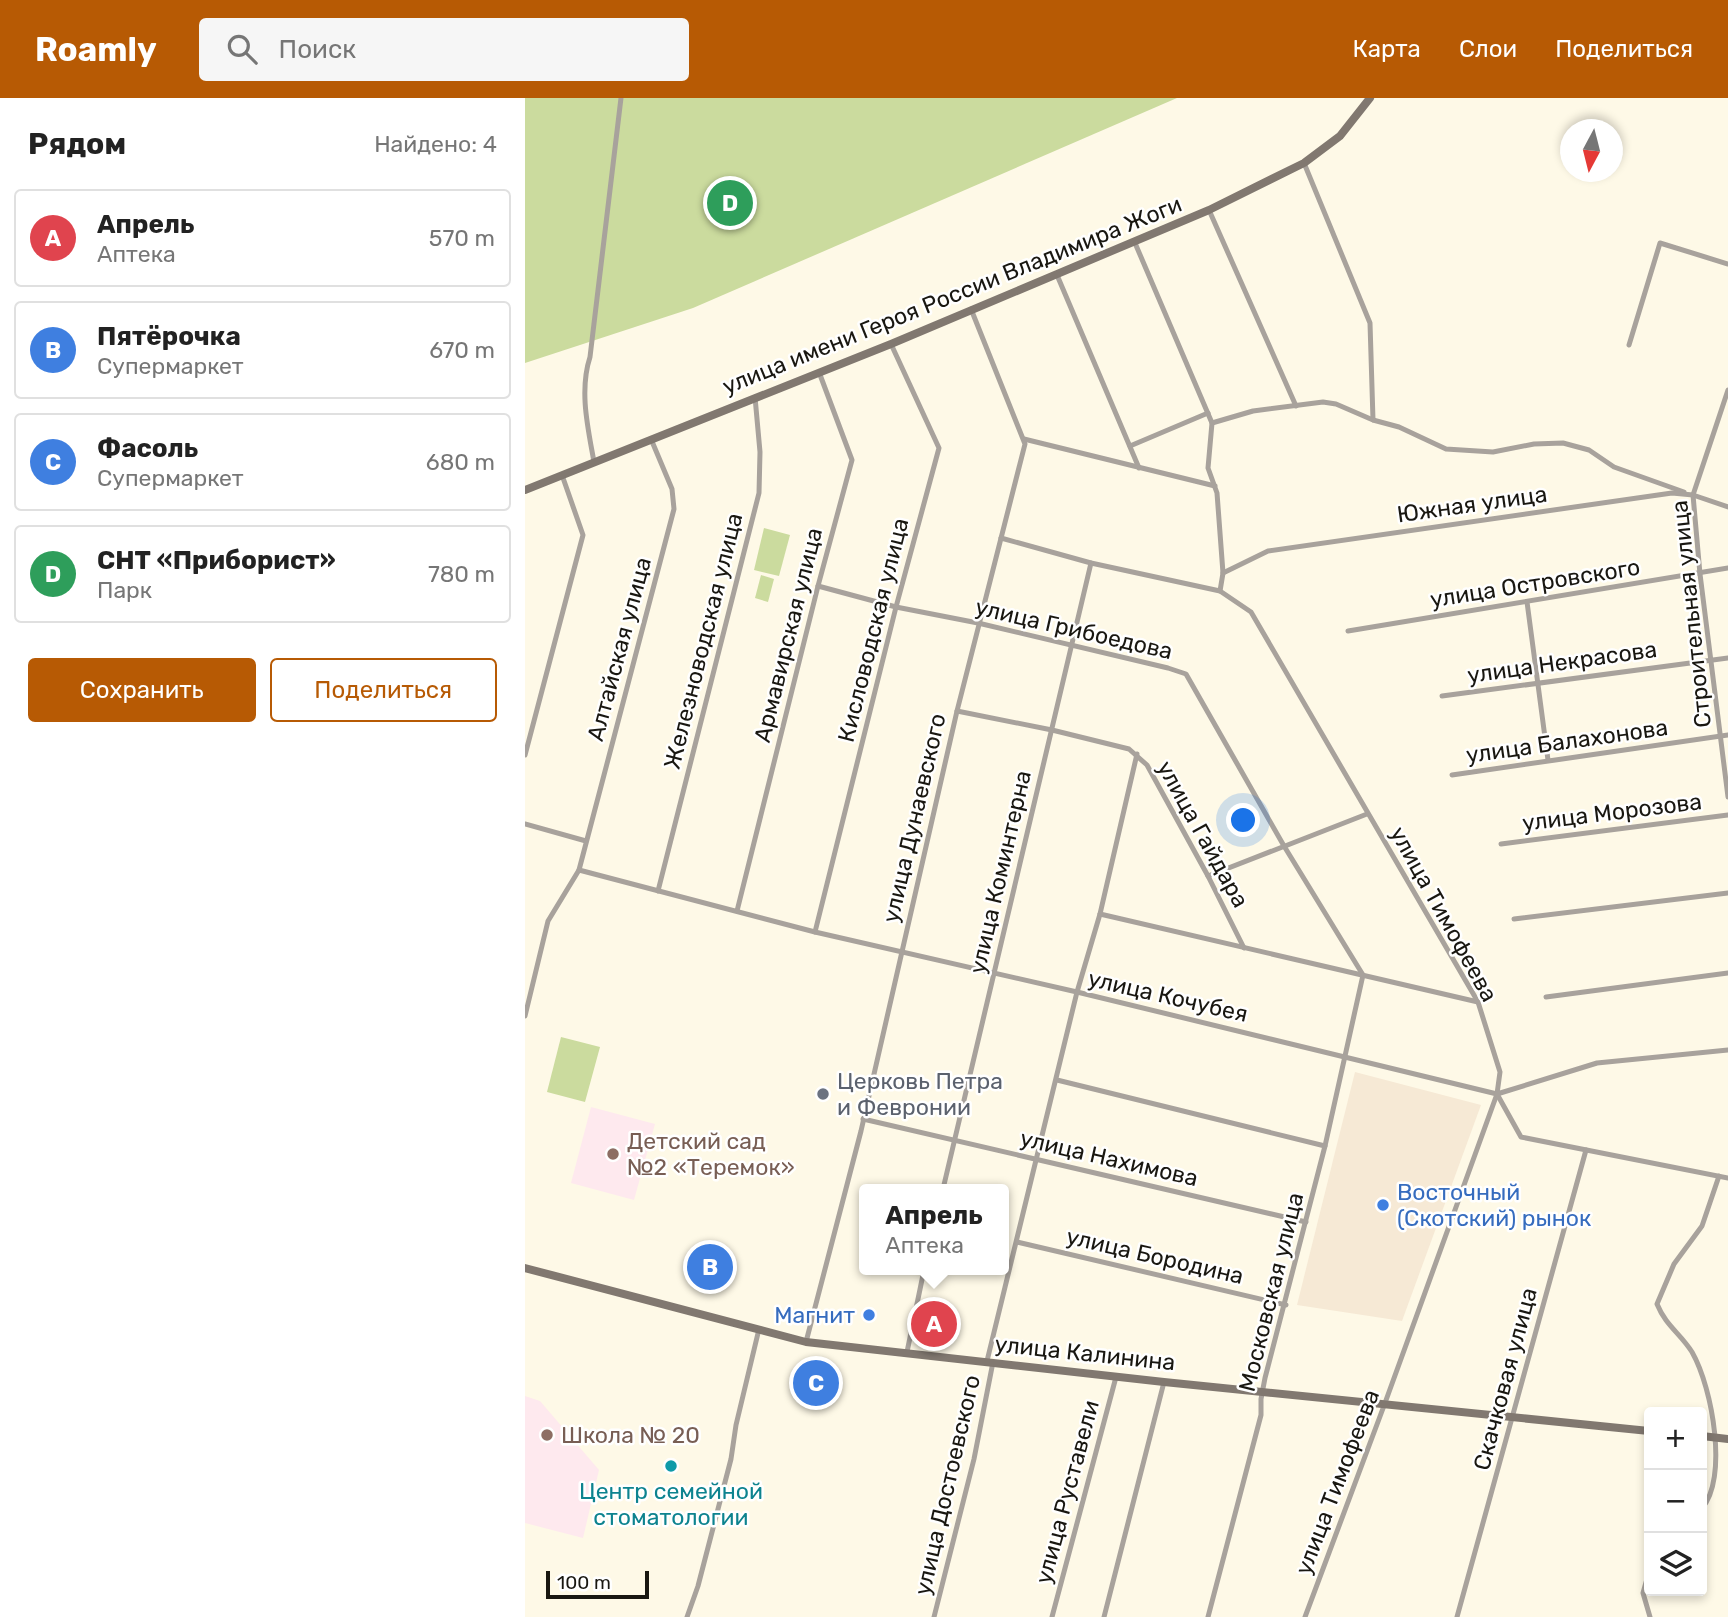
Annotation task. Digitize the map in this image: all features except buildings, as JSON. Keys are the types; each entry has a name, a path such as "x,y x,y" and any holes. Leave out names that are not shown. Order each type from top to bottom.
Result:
{"main road":[{"name":"улица имени Героя России Владимира Жоги","path":"525,490 891,344 1209,210 1304,163 1340,136 1370,98"},
{"name":"улица Калинина","path":"525,1268 806,1342 1164,1382 1644,1429"},
{"path":"1707,1437 1726,1439"}],"street":[{"path":"594,462 585,408 586,377 621,98"},
{"path":"1304,163 1370,323 1373,420"},
{"path":"1209,210 1296,406"},
{"path":"1135,243 1212,423 1208,468 1217,493 1223,573 1220,591"},
{"path":"1629,345 1660,243 1728,264"},
{"path":"1057,275 1139,468"},
{"path":"971,309 1023,439 1215,486"},
{"name":"Кисловодская улица","path":"815,932 896,607 939,448 891,344"},
{"name":"Армавирская улица","path":"737,911 852,460 818,371"},
{"name":"Строительная улица","path":"1728,390 1693,495 1700,574 1728,797"},
{"name":"Железноводская улица","path":"659,891 758,493 760,452 755,397"},
{"path":"1212,423 1253,411 1323,402 1336,404 1373,420 1399,427 1446,449 1493,452 1534,444 1563,443 1589,450 1614,467 1693,495"},
{"path":"1130,446 1208,412"},
{"name":"Алтайская улица","path":"525,1016 548,920 579,870 674,509 673,489 651,439"},
{"name":"улица Дунаевского","path":"806,1342 863,1119 978,623 1025,444 1023,439"},
{"path":"525,755 583,535 562,475"},
{"name":"Южная улица","path":"1223,573 1268,551 1672,493 1693,495 1728,507"},
{"name":"улица Тимофеева","path":"1001,538 1091,563 1220,591 1251,612 1478,1002 1500,1072 1496,1094 1305,1617"},
{"name":"улица Коминтерна","path":"944,1184 1091,563"},
{"name":"улица Островского","path":"1348,631 1728,568"},
{"name":"улица Грибоедова","path":"818,586 896,607 978,623 1186,674 1284,846 1363,975"},
{"path":"1527,602 1548,760"},
{"name":"улица Некрасова","path":"1442,696 1728,658"},
{"name":"улица Гайдара","path":"957,711 1052,730 1129,749 1137,754 1147,765 1244,948"},
{"name":"улица Балахонова","path":"1452,775 1728,735"},
{"name":"улица Достоевского","path":"934,1617 974,1459 990,1362 1017,1242 1077,992 1100,914 1137,754"},
{"path":"1208,876 1367,814"},
{"name":"улица Морозова","path":"1501,844 1728,815"},
{"path":"525,824 586,841"},
{"name":"улица Кочубея","path":"579,870 815,932 1077,992 1496,1094"},
{"path":"1514,919 1728,893"},
{"path":"1100,914 1478,1002"},
{"path":"1546,997 1728,972"},
{"name":"Московская улица","path":"1208,1617 1261,1415 1261,1399 1347,1057 1363,975"},
{"path":"1728,1051 1597,1063 1496,1094 1521,1137 1728,1178"},
{"path":"1057,1080 1325,1146"},
{"name":"улица Нахимова","path":"863,1119 1306,1222"},
{"name":"Скачковая улица","path":"1457,1617 1586,1150"},
{"path":"1719,1176 1702,1226 1674,1264 1657,1304 1663,1318 1690,1350 1714,1396 1726,1439 1724,1452"},
{"name":"улица Бородина","path":"1017,1242 1286,1305"},
{"path":"907,1352 923,1275"},
{"path":"687,1617 698,1586 731,1459 736,1425 759,1329"},
{"name":"улица Руставели","path":"1052,1617 1116,1376"},
{"path":"1104,1617 1164,1382"},
{"path":"1707,1505 1722,1484"},
{"path":"1644,1590 1650,1617"}],"shaded area":[{"name":"Восточный (Скотский) рынок","path":"1355,1072 1481,1105 1402,1321 1297,1305"},
{"name":"Детский сад №2 «Теремок»","path":"591,1107 655,1124 634,1200 571,1183"},
{"name":"Школа № 20","path":"525,1396 540,1401 599,1470 583,1538 525,1523"}],"green space":[{"path":"525,98 1177,98 693,308 525,363"},
{"path":"764,528 790,535 779,576 754,570"},
{"path":"761,575 774,579 768,602 755,598"},
{"path":"561,1037 600,1047 585,1102 547,1092"}],"place":[{"name":"СНТ «Приборист»","path":"730,203"},
{"name":"Церковь Петра и Февронии","path":"823,1094"},
{"name":"Детский сад №2 «Теремок»","path":"613,1154"},
{"name":"Восточный (Скотский) рынок","path":"1383,1205"},
{"name":"Пятёрочка","path":"710,1267"},
{"name":"Магнит","path":"869,1315"},
{"name":"Апрель","path":"934,1324"},
{"name":"Фасоль","path":"816,1383"},
{"name":"Школа № 20","path":"547,1435"},
{"name":"Центр cемейной cтоматологии","path":"671,1466"}]}
